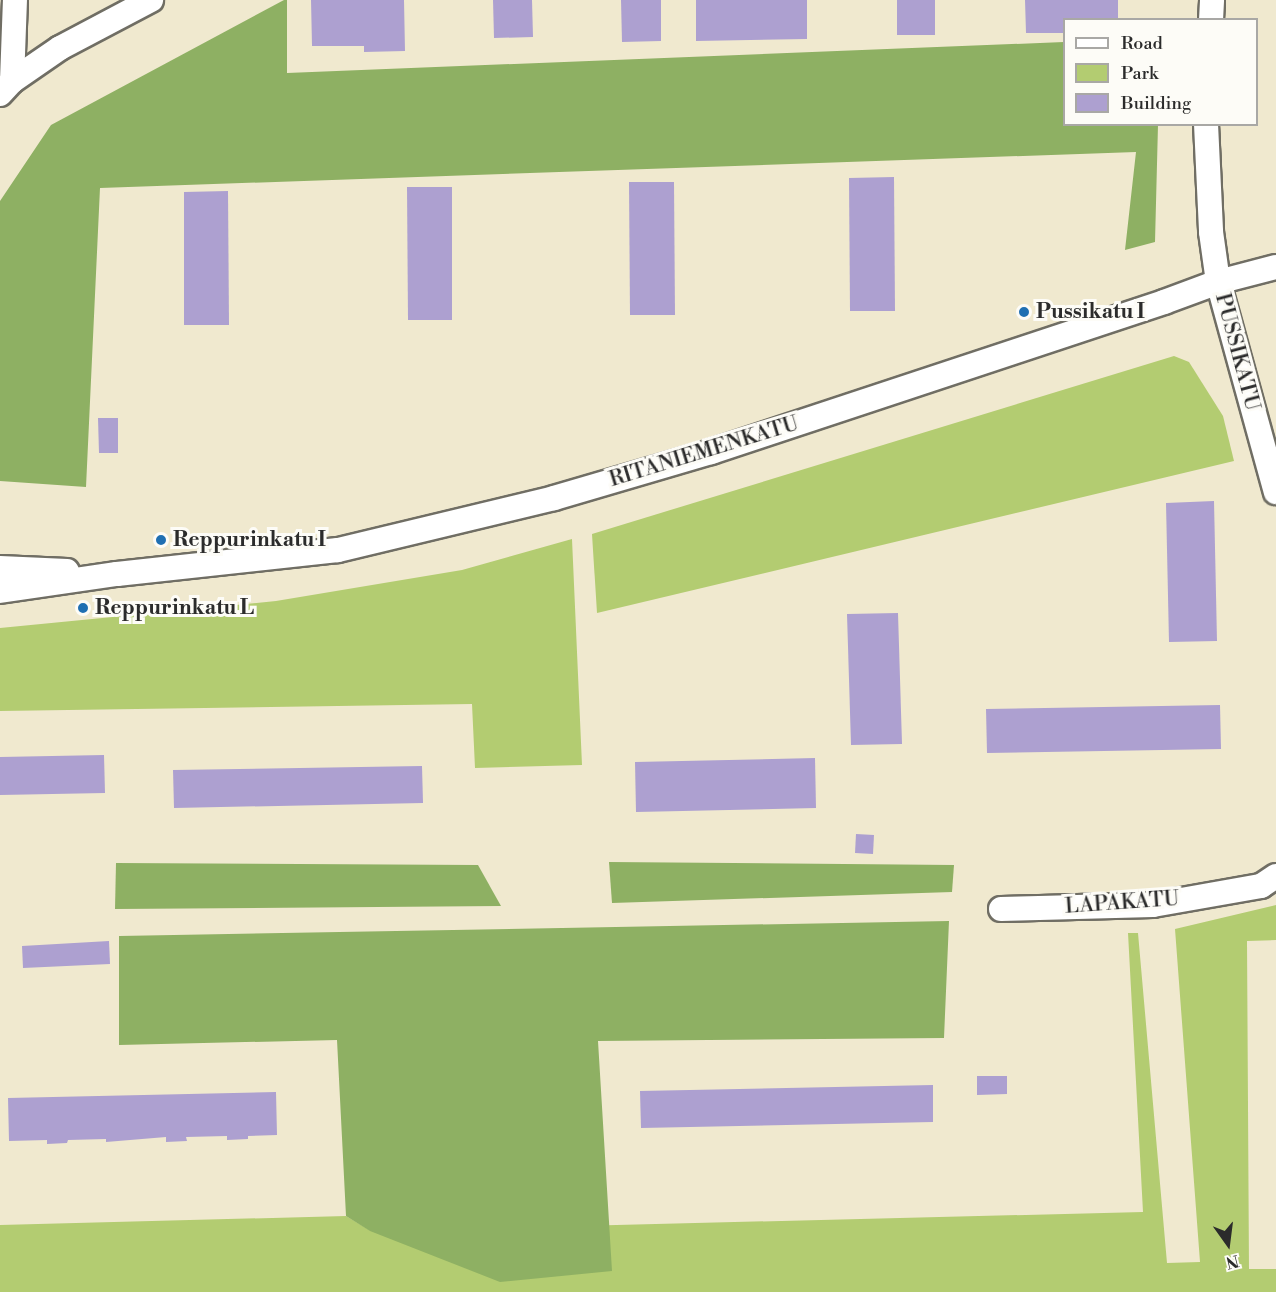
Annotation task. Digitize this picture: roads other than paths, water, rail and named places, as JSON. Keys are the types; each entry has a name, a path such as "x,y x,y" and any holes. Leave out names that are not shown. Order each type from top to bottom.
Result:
{"street":[{"path":"6,88 15,0"},
{"path":"6,88 60,48 151,0"},
{"path":"1211,18 1212,0"},
{"name":"PUSSIKATU","path":"1206,126 1211,232 1218,282 1276,492"},
{"name":"RITANIEMENKATU","path":"0,591 117,574 338,550 554,498 711,452 1218,282 1276,267"},
{"name":"RITANIEMENKATU","path":"0,568 117,574"},
{"name":"LAPAKATU","path":"1001,909 1153,905 1261,886 1276,876"}],"place":[{"name":"Pussikatu I","path":"1024,312"},
{"name":"Reppurinkatu I","path":"161,540"},
{"name":"Reppurinkatu L","path":"83,608"}]}
